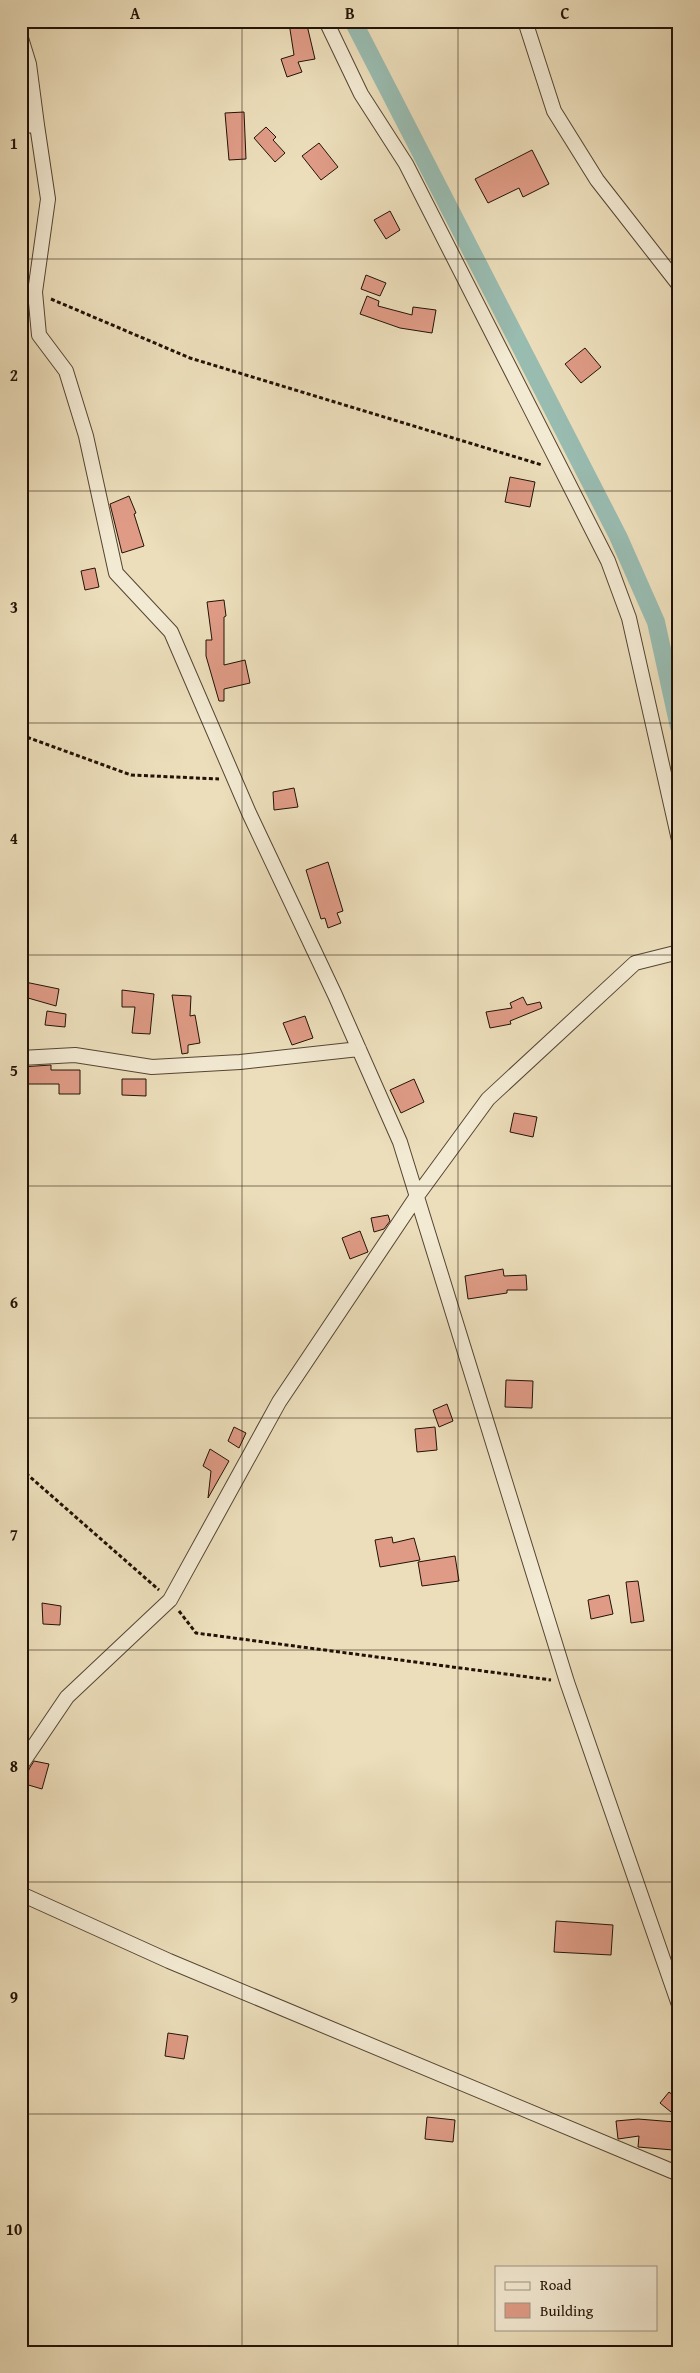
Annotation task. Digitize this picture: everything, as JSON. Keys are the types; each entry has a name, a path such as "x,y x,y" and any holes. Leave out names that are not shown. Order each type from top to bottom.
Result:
{"street":[{"path":"326,21 361,94 406,164 608,560 628,618 679,840"},
{"path":"525,21 554,111 597,180 679,285"},
{"path":"21,38 29,64 48,199 35,292 39,335 66,370 86,436 116,573 171,632 234,780 400,1142 567,1682 679,2005"},
{"path":"21,126 37,125"},
{"path":"21,1765 67,1697 170,1600 280,1402 418,1196 488,1099 589,1003 635,963 679,952"},
{"path":"21,1058 75,1055 152,1067 240,1062 359,1049"},
{"path":"21,1894 169,1961 679,2174"}],"path":[{"path":"35,292 190,358 562,470"},
{"path":"21,735 132,775 234,780"},
{"path":"21,1469 170,1600 196,1633 567,1682"}],"building":[{"path":"306,21 315,59 298,62 302,72 287,77 281,59 294,55 289,23"},
{"path":"244,112 246,159 229,160 225,113"},
{"path":"266,127 276,137 273,140 285,153 275,162 254,138"},
{"path":"319,143 338,167 321,180 302,156"},
{"path":"532,150 549,184 523,197 519,188 488,203 475,179"},
{"path":"390,211 400,230 386,239 374,220"},
{"path":"366,275 386,283 380,296 361,289"},
{"path":"367,296 379,301 378,306 412,315 413,307 436,310 432,333 400,328 360,314"},
{"path":"585,348 601,367 581,383 565,364"},
{"path":"510,477 535,482 530,507 505,502"},
{"path":"129,496 136,513 134,514 144,546 122,553 110,504"},
{"path":"95,568 99,587 85,590 81,571"},
{"path":"224,600 226,616 224,617 224,665 245,660 250,683 224,689 224,701 219,701 206,656 206,640 212,640 207,602"},
{"path":"294,788 298,807 274,810 273,792"},
{"path":"328,862 343,911 337,913 341,923 328,928 325,918 321,919 306,870"},
{"path":"25,982 59,989 56,1006 21,996"},
{"path":"122,990 154,994 150,1034 132,1033 135,1007 122,1007"},
{"path":"172,995 191,996 190,1016 195,1015 200,1043 188,1045 188,1053 182,1054"},
{"path":"523,997 527,1005 540,1002 542,1008 510,1021 511,1024 490,1028 486,1012 512,1008 510,1003"},
{"path":"47,1011 66,1014 65,1027 45,1025"},
{"path":"305,1016 313,1038 292,1045 283,1023"},
{"path":"51,1065 51,1070 80,1070 80,1094 59,1094 59,1084 21,1084 21,1067"},
{"path":"122,1079 146,1079 146,1096 122,1095"},
{"path":"414,1079 424,1102 401,1113 390,1090"},
{"path":"514,1113 537,1117 533,1137 510,1132"},
{"path":"388,1215 390,1221 384,1229 374,1232 371,1218"},
{"path":"360,1231 368,1252 350,1259 342,1238"},
{"path":"503,1269 504,1276 526,1275 527,1290 507,1290 507,1293 468,1299 465,1276"},
{"path":"506,1380 533,1381 532,1408 505,1407"},
{"path":"447,1404 453,1421 439,1427 433,1410"},
{"path":"234,1427 246,1433 239,1448 228,1441"},
{"path":"435,1427 437,1450 417,1452 415,1429"},
{"path":"210,1449 229,1461 208,1498 211,1471 203,1466"},
{"path":"392,1537 393,1543 414,1538 420,1560 380,1567 375,1540"},
{"path":"455,1556 459,1581 422,1586 418,1562"},
{"path":"638,1581 644,1621 631,1623 626,1582"},
{"path":"609,1595 613,1614 591,1619 588,1600"},
{"path":"42,1603 61,1606 60,1625 43,1624"},
{"path":"34,1761 49,1764 42,1789 25,1784 29,1769"},
{"path":"556,1921 613,1925 611,1955 554,1952"},
{"path":"168,2033 188,2036 184,2059 165,2056"},
{"path":"669,2092 679,2100 671,2112 660,2103"},
{"path":"427,2117 455,2120 453,2142 425,2139"},
{"path":"638,2119 675,2122 673,2150 638,2147 639,2136 618,2139 616,2121"}],"waterway":[{"path":"353,21 618,536 656,622 679,727"}]}
